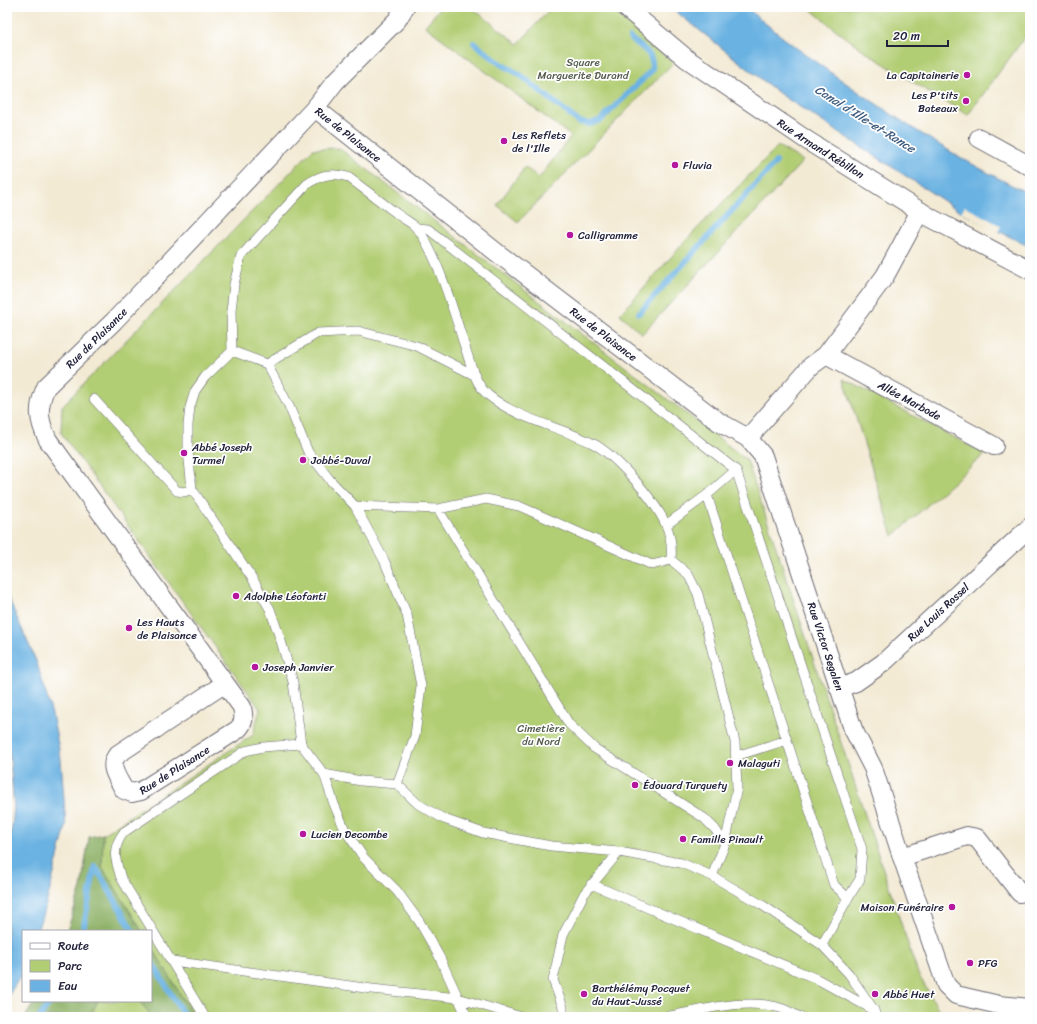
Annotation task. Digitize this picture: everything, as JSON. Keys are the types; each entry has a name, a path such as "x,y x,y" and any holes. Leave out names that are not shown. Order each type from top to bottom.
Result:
{"street":[{"path":"315,108 335,82 397,20 405,7"},
{"name":"Rue Armand Rébillon","path":"625,7 687,59 766,113 920,211 1030,270"},
{"name":"Rue de Plaisance","path":"224,684 118,754 113,760 112,766 124,790 132,793 141,791 238,730 242,725 244,716 242,707 48,440 41,428 40,401 46,387 114,321 315,108 496,252 719,422 748,438"},
{"path":"979,138 1030,166"},
{"path":"748,438 811,366 826,355 885,276 920,211"},
{"name":"Allée Marbode","path":"826,355 994,446"},
{"name":"Rue Victor Segalen","path":"748,438 763,456 852,729 873,768 946,985 956,995 999,1005 1030,1008"},
{"name":"Rue Louis Rossel","path":"839,688 856,682 870,674 888,659 1030,527"},
{"path":"902,857 967,836 972,836 977,838 1020,893"}],"lane":[{"path":"468,1017 439,956 419,921 397,891 364,858 345,830 324,774 301,744 293,682 270,609 252,578 192,489 188,452 190,407 195,391 205,377 232,351 231,311 234,284 241,256 306,184 326,174 337,174 348,177 416,228 438,269 455,315 474,375 487,394 505,407 532,420 593,443 614,460 651,500 666,525 671,542 671,560"},
{"path":"416,228 428,229 736,470 862,849 860,878 822,945"},
{"path":"267,364 318,333 358,331 417,346 474,375"},
{"path":"232,351 267,364 289,406 308,452 330,480 355,506 384,560 407,615 421,686 415,736 397,784"},
{"path":"94,399 177,491 184,492 192,489"},
{"path":"666,525 707,495 736,470"},
{"path":"707,495 834,885 848,898"},
{"path":"355,506 438,509 486,499 502,501 519,506 652,565 671,560"},
{"path":"438,509 568,724 594,748 704,818 715,829 725,844"},
{"path":"671,560 688,574 698,594 735,742 737,788 725,844 712,876"},
{"path":"736,756 787,740"},
{"path":"205,1017 121,878 116,862 115,849 124,832 244,751 263,747 301,744"},
{"path":"324,774 361,781 397,784 418,804 444,819 483,833 551,846 619,852 680,863 712,876 762,905 822,945 849,974 875,1014"},
{"path":"563,1017 563,1008 553,980 563,934 572,913 591,884 619,852"},
{"path":"591,884 817,978 875,1014"},
{"path":"172,961 372,989 458,998 521,1017"},
{"path":"664,1017 739,1004 759,1004 780,1008 800,1017"}],"green space":[{"name":"Square Marguerite Durand","path":"441,7 471,7 518,44 552,7 609,7 673,63 518,222 497,205 525,167 539,178 571,136 425,26"},
{"path":"808,7 1030,7 1030,30 968,115 906,78 865,51"},
{"path":"778,146 803,161 642,334 620,314 691,235"},
{"name":"Cimetière du Nord","path":"339,148 747,460 918,974 943,1017 194,1017 152,948 152,930 141,930 102,867 103,834 253,735 260,709 61,433 62,406 313,149"},
{"path":"844,379 985,454 893,536"},
{"path":"103,834 102,867 141,930 67,930 81,888 89,837"},
{"path":"152,948 194,1017 153,1017 140,1002 152,1002"},
{"path":"34,1002 97,1002 89,1017 25,1017"},
{"path":"97,1002 140,1002 153,1017 89,1017"}],"water":[{"name":"Canal d'Ille-et-Rance","path":"670,7 746,7 810,58 896,117 971,164 1030,194 1030,247 961,212 780,94"},
{"path":"7,595 37,663 52,714 61,759 66,826 47,901 37,930 22,930 22,974 7,998 7,866 14,808 7,739"}],"pier":[{"path":"965,206 1001,226 998,232 961,212"}],"waterway":[{"path":"474,43 501,64 519,74 579,122 590,124 601,120 652,70 651,59 647,51 630,38"},
{"path":"639,313 776,162"},
{"path":"95,866 132,930"},
{"path":"83,930 95,866"},
{"path":"152,963 185,1017"},
{"path":"40,1017 50,1002"}],"place":[{"name":"La Capitainerie","path":"967,75"},
{"name":"Les P'tits Bateaux","path":"966,101"},
{"name":"Les Reflets de l'Ille","path":"504,141"},
{"name":"Fluvia","path":"675,165"},
{"name":"Calligramme","path":"570,235"},
{"name":"Abbé Joseph Turmel","path":"184,453"},
{"name":"Jobbé-Duval","path":"303,460"},
{"name":"Adolphe Léofanti","path":"236,596"},
{"name":"Les Hauts de Plaisance","path":"129,628"},
{"name":"Joseph Janvier","path":"255,667"},
{"name":"Malaguti","path":"730,763"},
{"name":"Édouard Turquety","path":"635,785"},
{"name":"Lucien Decombe","path":"303,834"},
{"name":"Famille Pinault","path":"683,839"},
{"name":"Maison Funéraire","path":"952,907"},
{"name":"PFG","path":"970,963"},
{"name":"Barthélémy Pocquet du Haut-Jussé","path":"584,994"},
{"name":"Abbé Huet","path":"875,994"}]}
